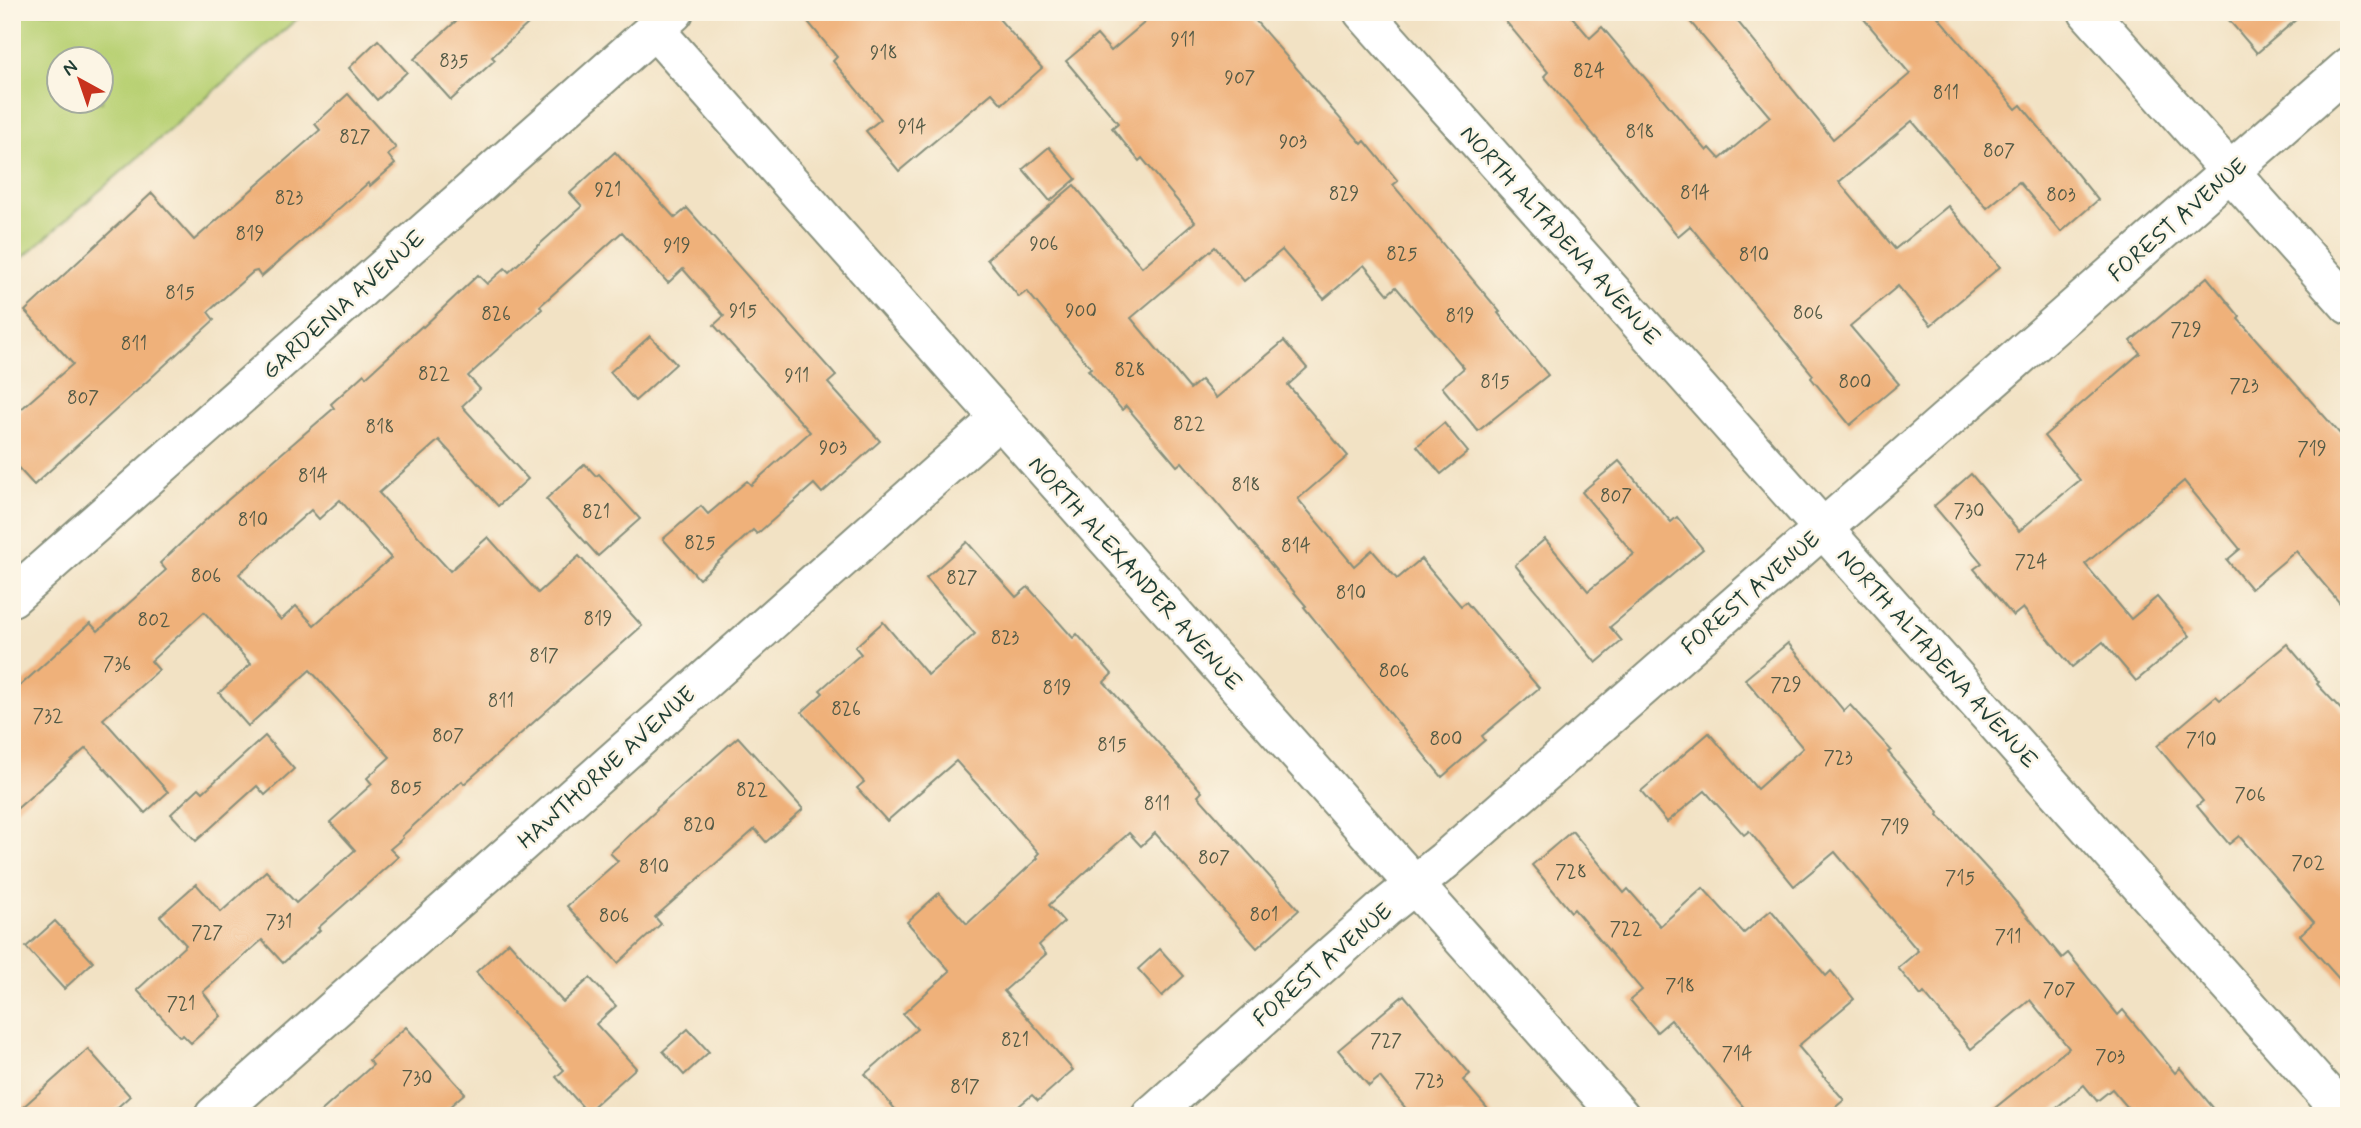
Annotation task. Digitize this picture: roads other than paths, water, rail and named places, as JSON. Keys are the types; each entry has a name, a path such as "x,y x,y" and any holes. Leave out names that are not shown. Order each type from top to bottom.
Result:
{"street":[{"name":"NORTH ALTADENA AVENUE","path":"1363,12 2346,1116"},
{"path":"2088,12 2349,305"},
{"name":"NORTH ALEXANDER AVENUE","path":"664,20 999,419 1620,1116"},
{"name":"GARDENIA AVENUE","path":"12,597 664,20"},
{"name":"FOREST AVENUE","path":"1151,1116 2349,67"},
{"name":"HAWTHORNE AVENUE","path":"214,1116 999,419"}]}
